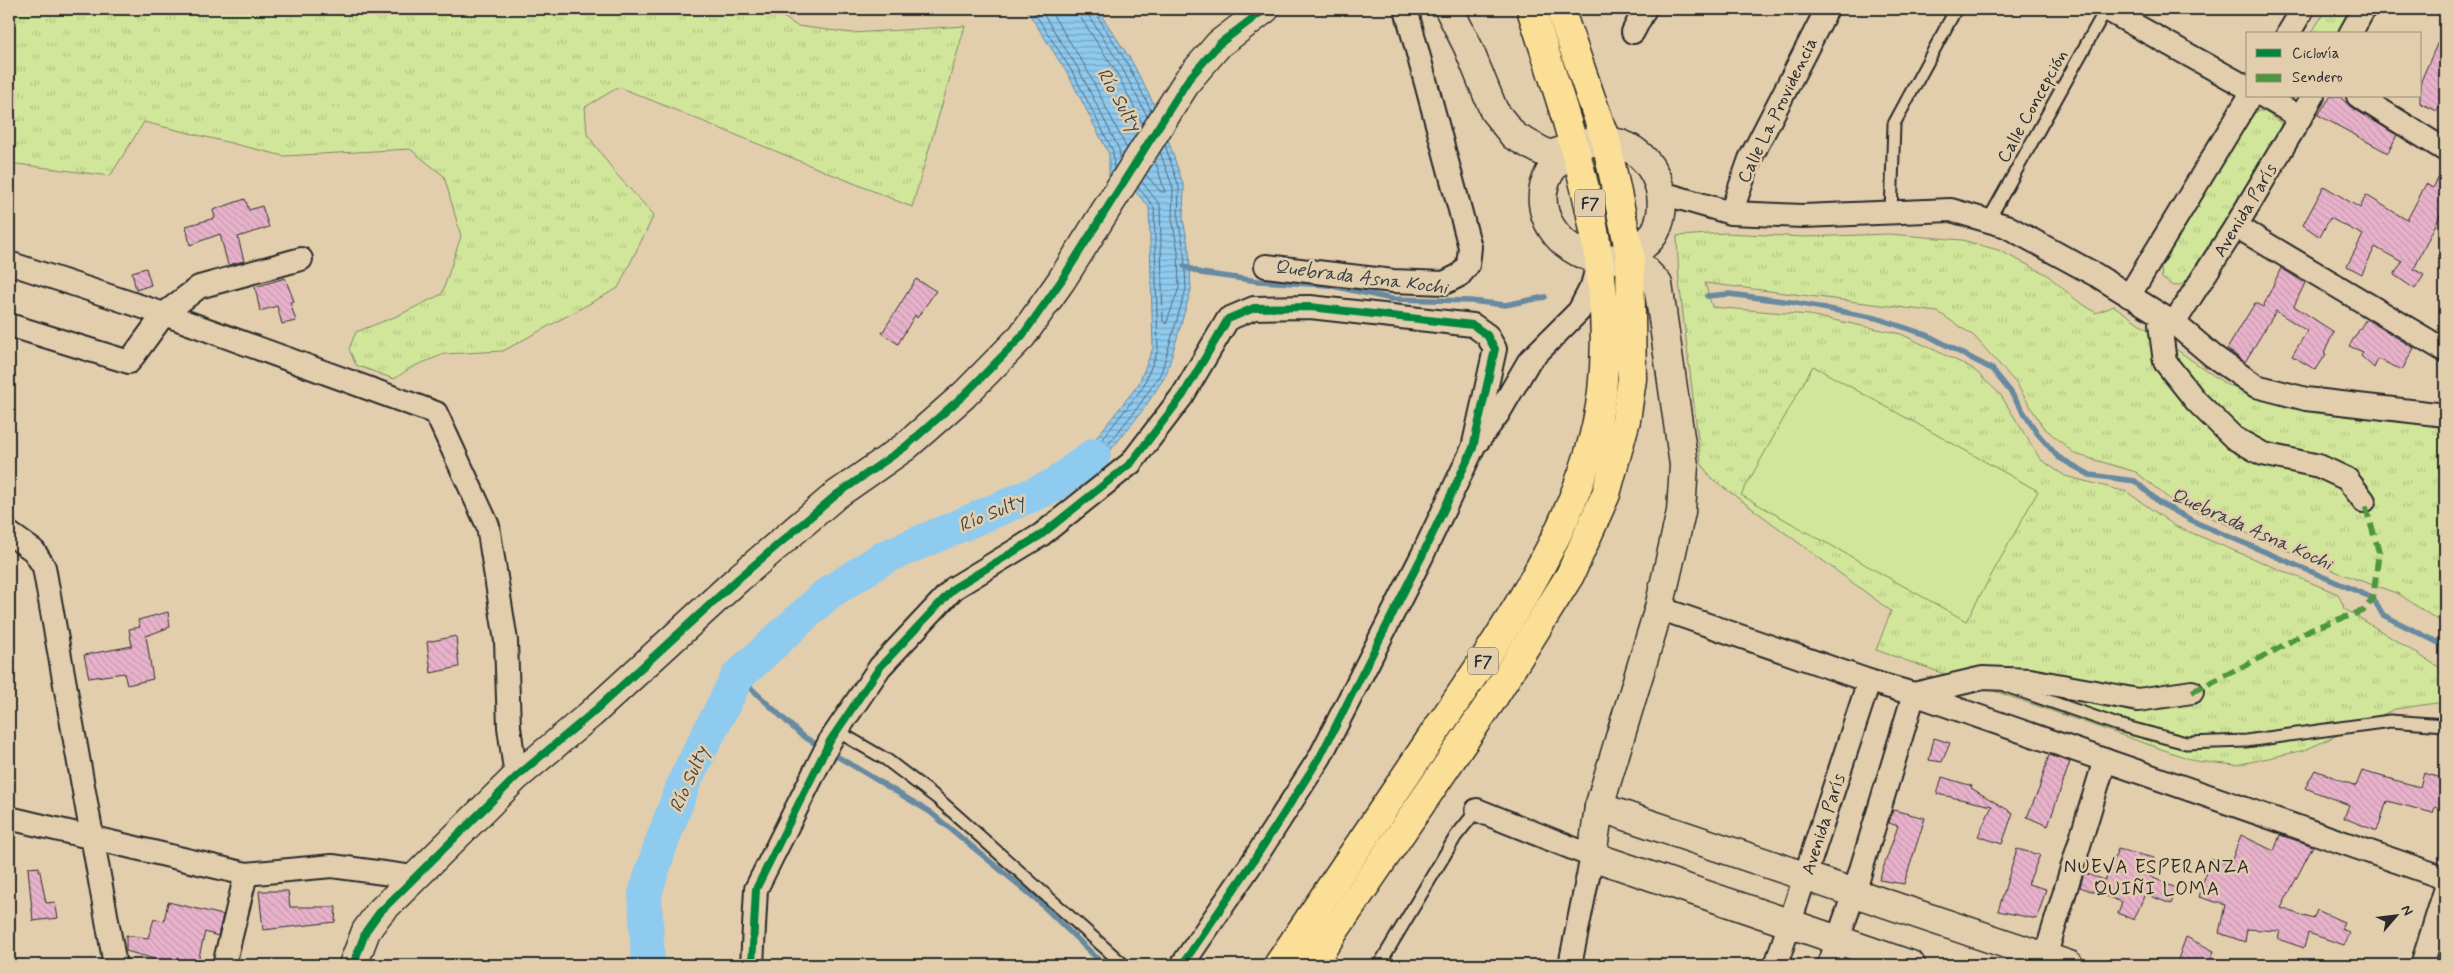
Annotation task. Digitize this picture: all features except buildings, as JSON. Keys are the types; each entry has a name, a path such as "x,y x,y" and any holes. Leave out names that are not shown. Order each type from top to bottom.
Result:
{"highway":[{"name":"F7","path":"1278,965 1494,646 1546,556 1580,479 1597,422 1602,390 1604,354 1599,260 1595,227 1575,147 1531,9"},
{"name":"F7","path":"1311,965 1492,700 1570,575 1606,494 1626,420 1632,359 1630,254 1606,141 1560,9"}],"street":[{"path":"353,965 366,931 379,913 413,877 516,777 591,714 739,578 828,501 905,447 964,395 1022,336 1061,281 1188,80 1218,44 1265,9"},
{"path":"1266,266 1394,281 1444,283 1460,275 1468,265 1470,247 1406,9"},
{"path":"1449,9 1468,47 1494,111 1514,136 1549,155 1589,142 1606,141 1624,145 1640,155 1655,173 1662,193 1658,226 1649,242 1630,254 1599,260 1579,254 1563,244 1551,229 1544,212 1543,193 1548,175 1558,160 1575,147"},
{"path":"1633,32 1644,9"},
{"name":"Calle La Providencia","path":"1731,213 1750,160 1827,9"},
{"path":"2106,9 2246,87"},
{"path":"2289,32 2303,9"},
{"path":"2351,32 2364,9"},
{"path":"2129,296 2249,98"},
{"path":"2266,98 2300,118"},
{"name":"Avenida París","path":"2312,98 2236,226 2174,323 2160,324 2165,362 2196,401 2234,438 2263,454 2319,466 2348,479 2364,501"},
{"path":"2361,98 2445,150"},
{"path":"1662,193 1731,213 1803,216 1891,214 1951,210 2006,226 2096,275 2174,323 2213,356 2256,386 2306,398 2445,415"},
{"path":"2236,226 2444,350 2445,346"},
{"path":"1570,965 1592,856 1599,807 1659,608 1681,512 1684,465 1658,284 1630,254"},
{"path":"9,325 129,362 164,314 199,287 301,259"},
{"path":"1182,965 1252,863 1320,757 1422,556 1473,448 1498,414 1528,361 1578,311 1592,286 1599,260"},
{"path":"9,263 164,314 436,413 488,526 506,641 510,727 516,777"},
{"path":"752,965 756,889 837,731 880,667 954,588 1041,535 1131,463 1183,395 1228,319 1254,308 1310,307 1473,325 1487,335 1495,349 1473,448"},
{"path":"9,533 34,552 44,567 115,965"},
{"path":"1659,608 1869,682 1914,694 2445,878"},
{"path":"1914,694 1983,678 2030,680 2138,700 2192,692"},
{"name":"Avenida París","path":"1776,965 1869,682"},
{"path":"1829,965 1854,893 1914,694"},
{"path":"1599,807 2057,961 2106,760"},
{"path":"1476,810 1592,856 1789,925 1911,965"},
{"path":"9,818 246,874 332,866 413,877"},
{"path":"224,965 246,874"},
{"path":"2422,965 2445,891"}],"lane":[{"path":"1891,214 1894,124 1956,9"},
{"name":"Calle Concepción","path":"1988,221 2106,9"},
{"path":"1983,678 2115,724 2186,743 2246,741 2390,721 2445,725"},
{"path":"837,731 887,760 937,798 1124,965"},
{"path":"1379,965 1456,836 1476,810"}],"green space":[{"path":"9,9 771,9 797,26 852,33 965,26 912,207 619,87 585,107 587,134 616,174 654,215 618,288 503,351 444,354 412,367 394,379 356,365 349,349 356,332 397,316 442,294 461,236 444,176 410,149 284,156 144,122 110,176 9,163"},
{"path":"2326,9 2359,9 2345,32 2312,32"},
{"path":"2264,111 2281,123 2280,134 2184,284 2173,286 2162,278 2161,267 2254,113"},
{"path":"1726,233 1805,237 1889,234 1962,240 1998,250 2046,274 2075,299 2096,313 2114,306 2227,385 2317,409 2445,423 2445,625 2399,594 2342,574 2172,501 2136,472 2075,454 2043,427 2016,383 1974,336 1938,312 1705,283 1712,307 1809,315 1901,334 1972,368 2000,394 2040,459 2065,476 2127,492 2175,526 2338,594 2345,609 2445,671 2445,705 2436,703 2395,709 2305,750 2236,765 2196,761 1876,650 1891,611 1711,478 1701,463 1679,281 1677,236"},
{"path":"1813,366 2038,491 1966,621 1741,495"}],"water":[{"name":"Río Sulty","path":"1026,9 1097,9 1131,60 1160,116 1184,187 1183,219 1189,250 1191,290 1166,375 1143,410 1110,451 1063,493 1048,469 1096,438 1138,385 1153,348 1149,207 1126,181 1109,176 1109,154 1069,76"}],"waterway":[{"name":"Quebrada Asna Kochi","path":"1184,266 1201,273 1258,281 1328,285 1392,299 1471,301 1505,305 1545,297"},
{"name":"Quebrada Asna Kochi","path":"1707,296 1729,294 1791,302 1876,318 1927,335 1992,369 2010,391 2037,433 2058,457 2090,475 2135,481 2160,503 2197,523 2373,598 2383,615 2445,646"},
{"name":"Río Sulty","path":"648,965 645,894 661,844 686,778 738,676 827,594 883,558 1053,486 1094,455"},
{"path":"738,676 801,735 816,744"},
{"path":"835,755 930,812 1037,900 1104,965"}],"marked path":[{"path":"2192,692 2272,652 2311,629 2363,611 2373,598 2379,552 2364,501"}],"cycle path":[{"path":"353,965 366,931 379,913 516,777 591,714 739,578 836,495 905,447 964,395 1022,336 1061,281 1188,80 1219,44 1265,9"},
{"path":"752,965 756,889 830,741 880,667 954,588 1041,535 1131,463 1183,395 1228,319 1254,308 1310,307 1473,325 1487,335 1495,349 1473,448 1422,556 1320,757 1252,863 1182,965"}],"district":[{"name":"NUEVA ESPERANZA QUIÑI LOMA","path":"2157,877"}]}
